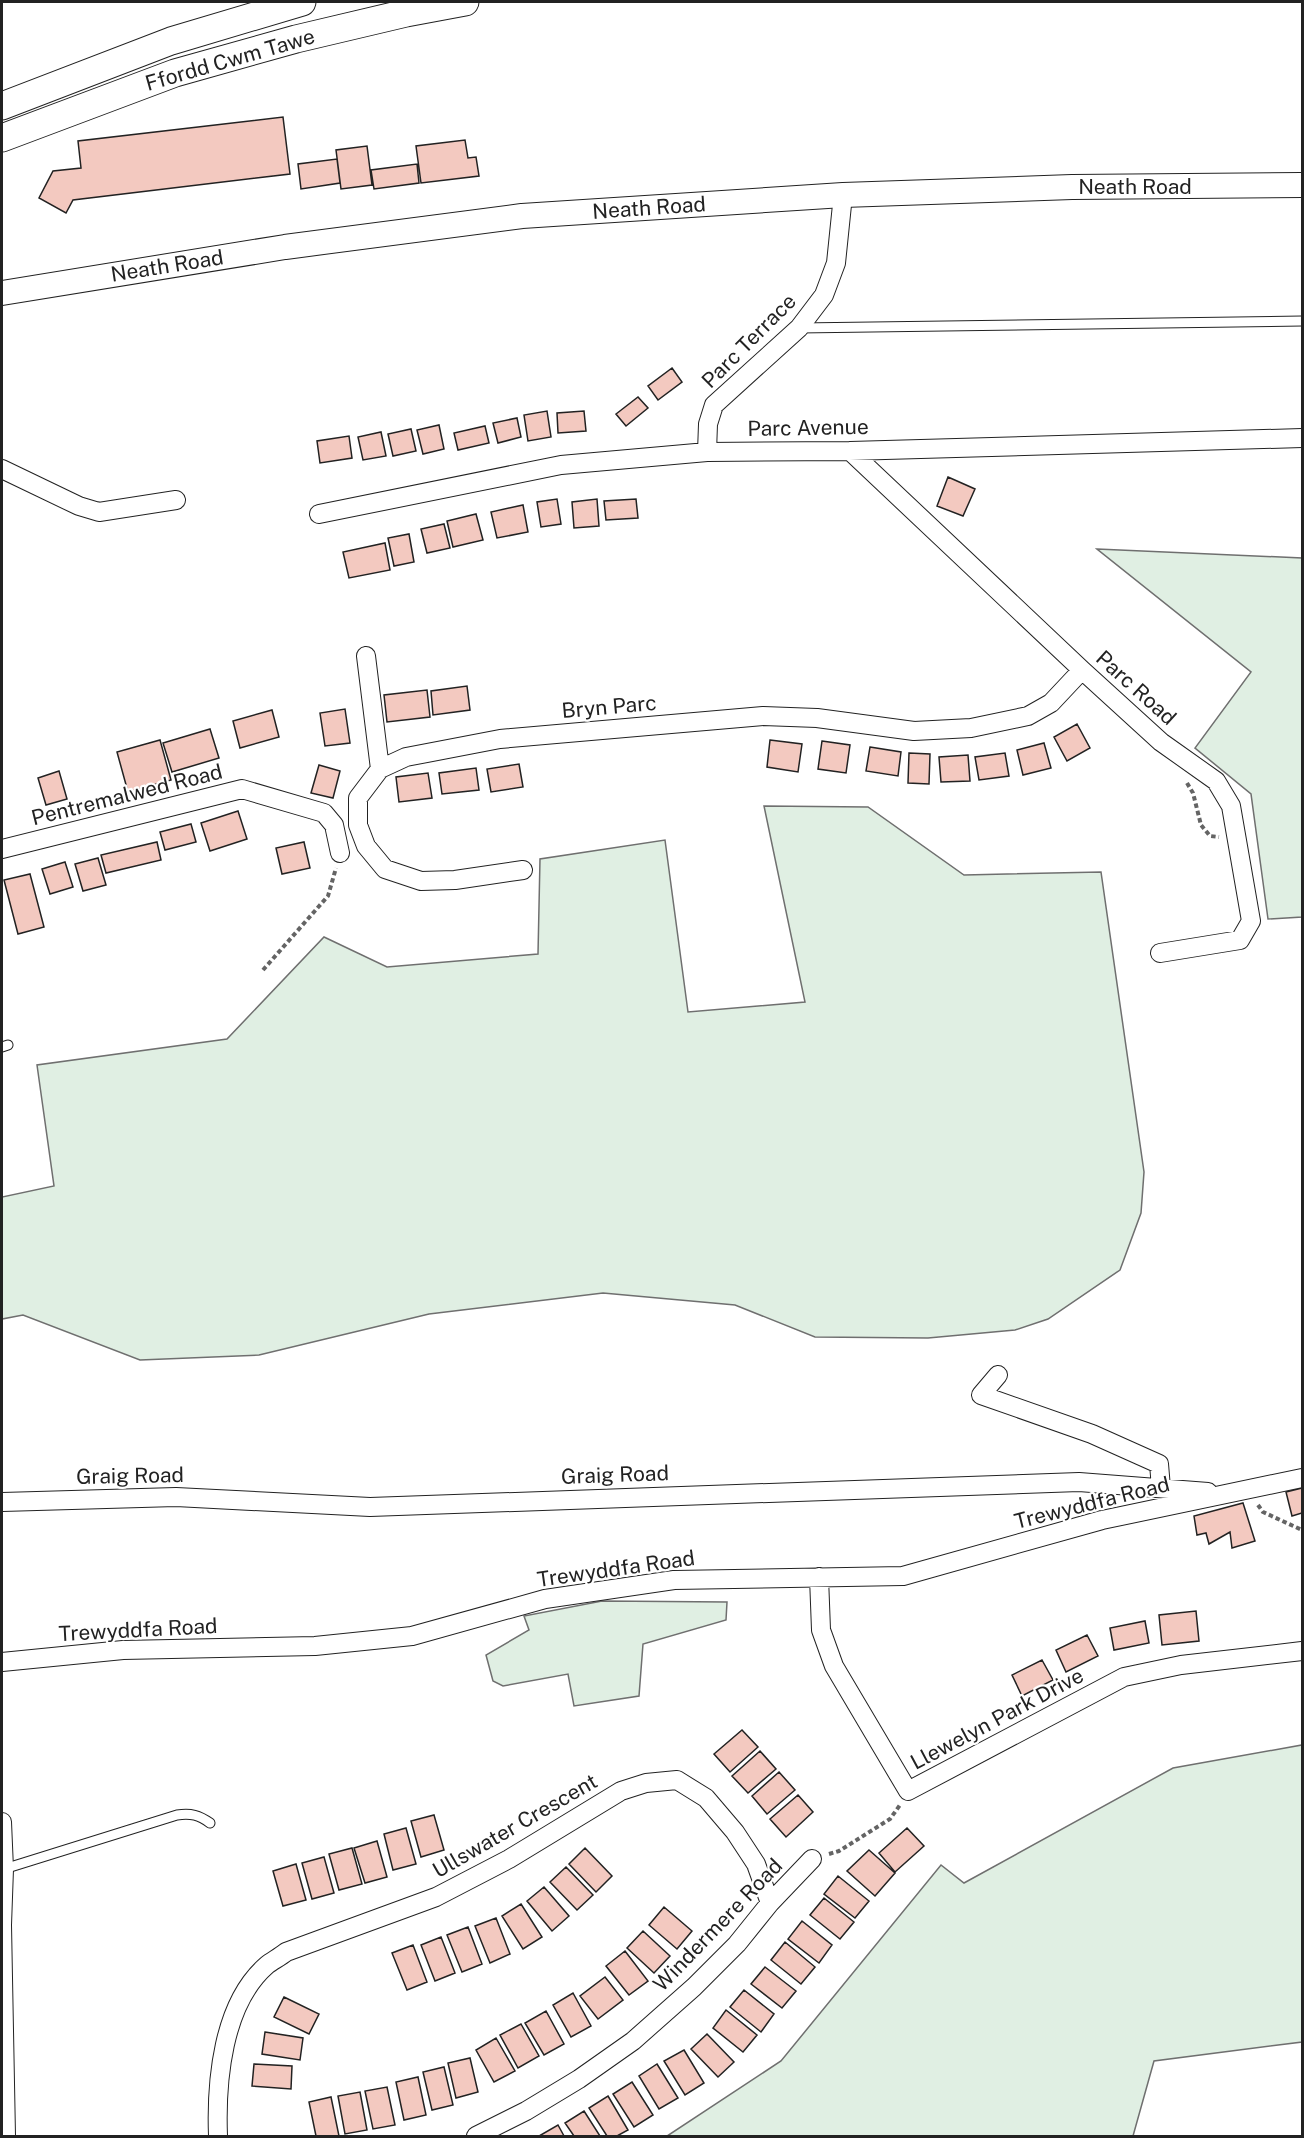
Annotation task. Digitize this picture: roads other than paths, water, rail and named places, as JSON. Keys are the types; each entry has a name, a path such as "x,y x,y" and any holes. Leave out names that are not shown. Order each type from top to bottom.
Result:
{"main road":[{"name":"Ffordd Cwm Tawe","path":"2,106 171,41 302,2"},
{"name":"Ffordd Cwm Tawe","path":"2,138 175,73 296,39 406,13 465,2"},
{"name":"Neath Road","path":"2,293 278,248 522,216 843,195 1072,187 1302,185"}],"street":[{"name":"Parc Terrace","path":"707,452 708,424 714,405 799,328 824,295 836,263 843,195"},
{"name":"Parc Avenue","path":"319,514 561,465 707,452 850,451 1302,438"},
{"name":"Parc Road","path":"850,451 1161,742 1216,781 1231,806 1251,921 1240,940 1160,952"},
{"path":"2,469 79,506 99,512 176,500"},
{"path":"366,656 380,769"},
{"name":"Bryn Parc","path":"523,870 455,880 421,881 386,869 366,846 358,825 358,798 380,769 406,757 500,739 764,716 817,718 914,731 971,728 1028,716 1051,703 1082,670"},
{"name":"Pentremalwed Road","path":"2,849 242,789 324,813 333,825 340,853"},
{"path":"998,1375 981,1395 1092,1434 1159,1464 1161,1488"},
{"name":"Trewyddfa Road","path":"2,1662 123,1650 315,1646 412,1636 545,1599 662,1582 903,1576 1102,1520 1302,1478"},
{"name":"Graig Road","path":"2,1502 176,1497 370,1507 1079,1482 1238,1492"},
{"name":"Llewelyn Park Drive","path":"819,1577 822,1630 834,1666 908,1791 1124,1677 1180,1665 1302,1651"},
{"name":"Ullswater Crescent","path":"218,2136 218,2089 224,2049 233,2016 249,1986 266,1966 286,1953 436,1897 509,1859 621,1791 646,1783 677,1780 706,1798 735,1832 756,1864 770,1904"},
{"path":"2,1822 6,2136"},
{"name":"Windermere Road","path":"476,2136 553,2095 633,2041 694,1987 737,1944 812,1859"}],"lane":[{"path":"799,328 1302,321"},
{"path":"4,1869 177,1815 188,1813 200,1816 210,1824"}]}
